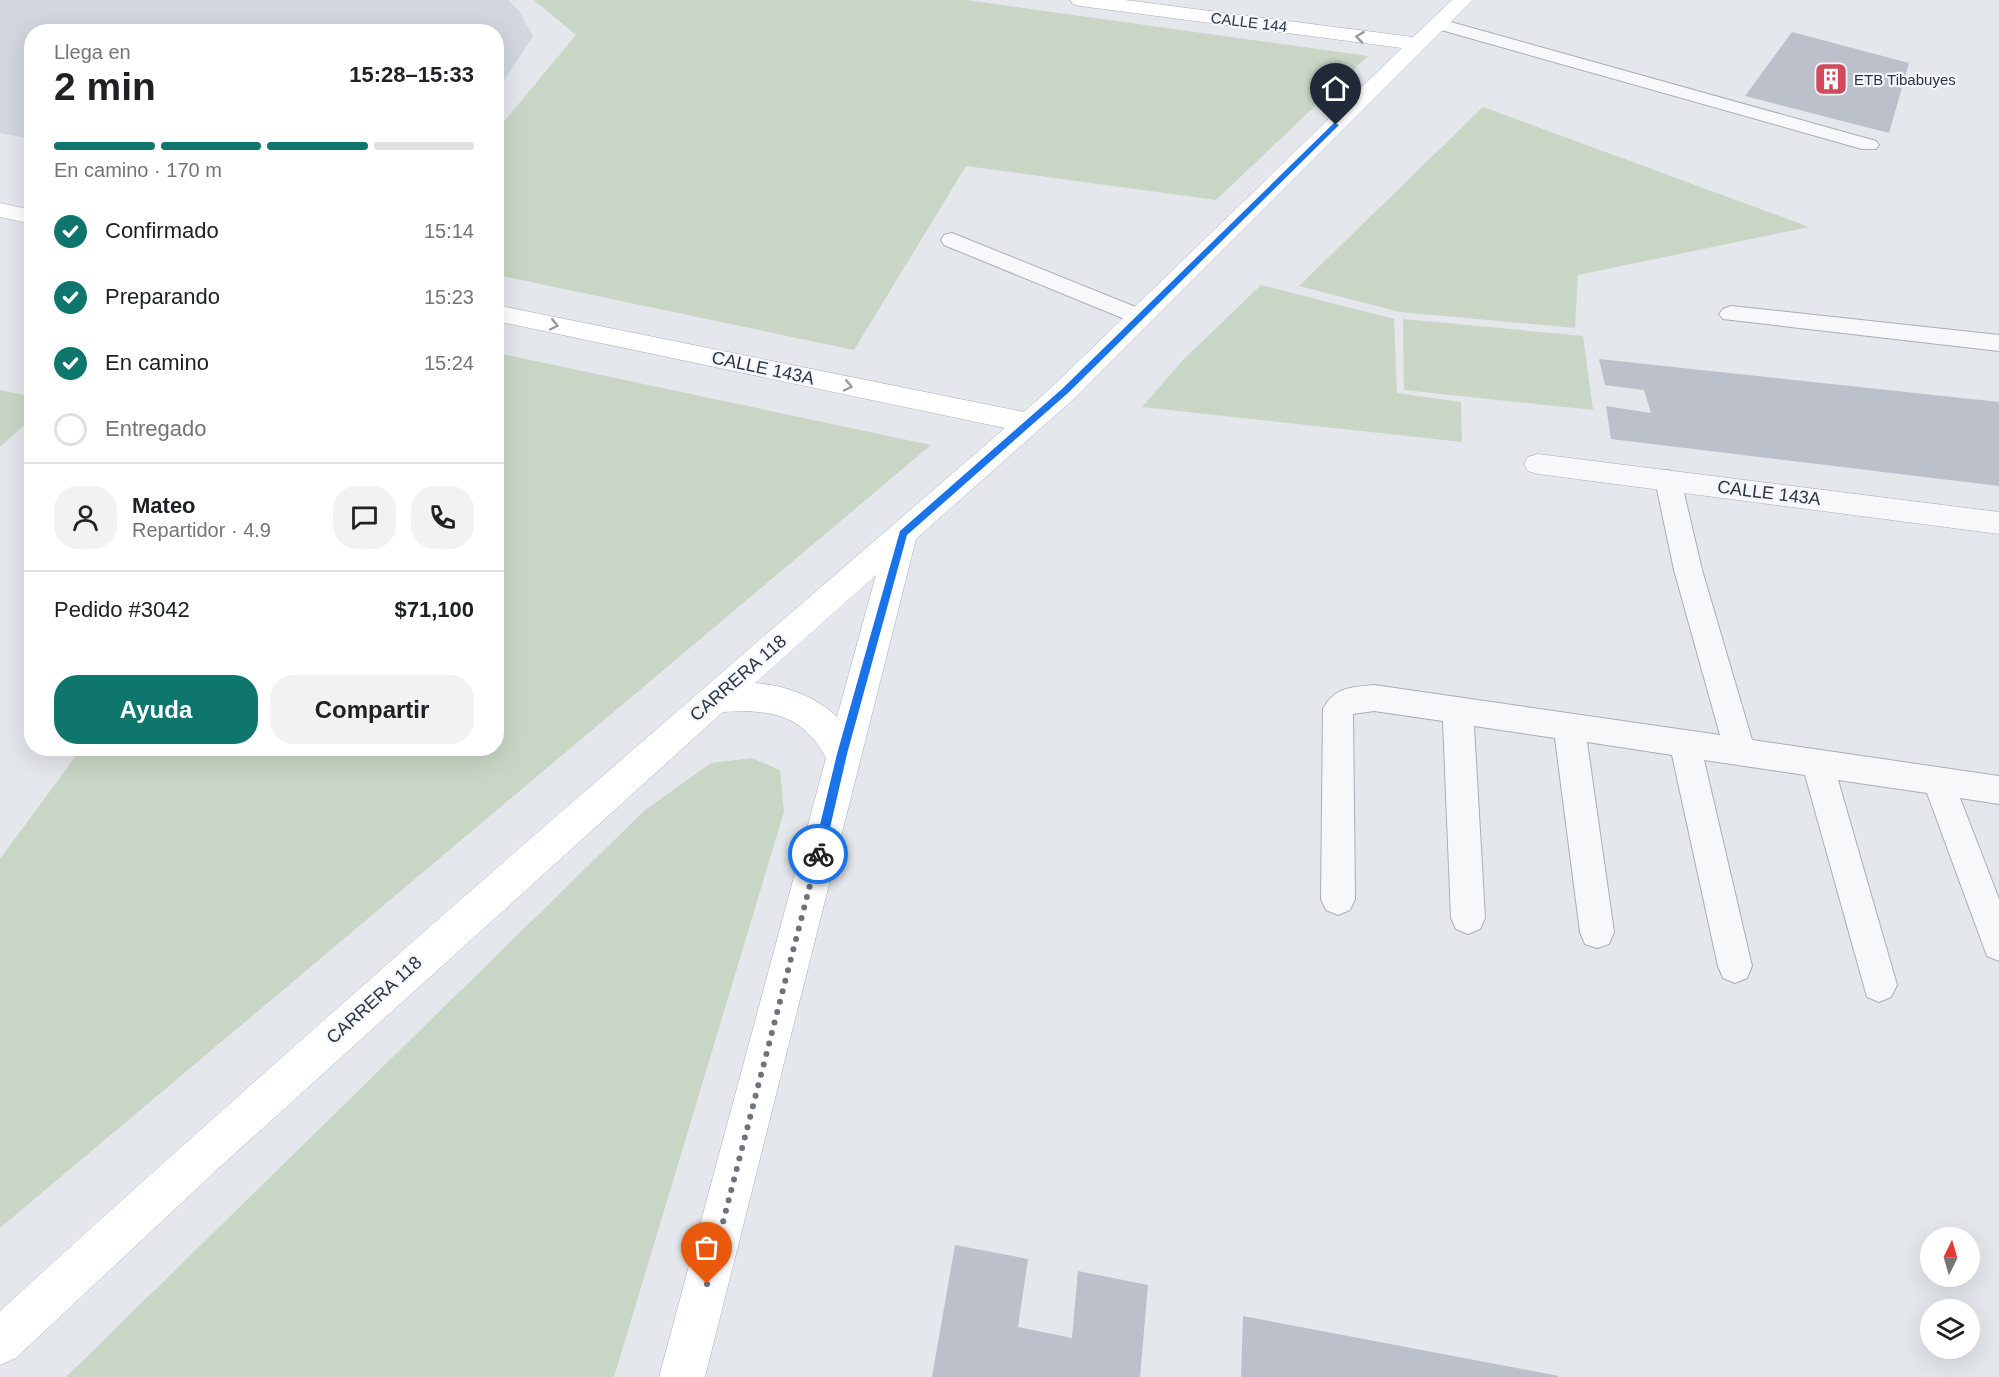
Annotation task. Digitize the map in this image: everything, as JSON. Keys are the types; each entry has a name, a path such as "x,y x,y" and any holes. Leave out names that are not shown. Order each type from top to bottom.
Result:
{"main road":[{"name":"CALLE 144","path":"1080,0 1418,45"},
{"name":"CARRERA 118","path":"0,1342 206,1151 716,698 1030,423 1463,0"},
{"path":"0,210 24,215"},
{"name":"CALLE 143A","path":"504,315 1030,423"},
{"path":"682,1377 756,1099 842,754 903,533"},
{"path":"716,698 756,695 793,704 823,724 842,754"}],"street":[{"name":"CALLE 143A","path":"1538,464 1999,523"}],"lane":[{"path":"1440,24 1869,145"},
{"path":"952,240 1140,317"},
{"path":"1731,314 1999,343"},
{"path":"1668,480 1688,570 1740,752"},
{"path":"1338,898 1338,709 1348,700 1374,699 1999,790"},
{"path":"1458,711 1468,918"},
{"path":"1569,727 1598,932"},
{"path":"1685,744 1735,966"},
{"path":"1818,764 1879,985"},
{"path":"1938,782 1999,944"}],"shaded area":[{"path":"0,0 508,0 519,11 533,36 504,81 504,24 24,24 24,138 0,133"}],"green space":[{"path":"534,0 966,0 1368,56 1216,200 966,166 854,350 504,276 504,122 576,35"},
{"path":"1483,107 1809,227 1578,275 1575,328 1400,312 1299,286"},
{"path":"1261,285 1394,319 1397,393 1461,402 1462,442 1142,407 1184,359"},
{"path":"1403,319 1583,336 1593,410 1404,390"},
{"path":"504,354 931,445 0,1228 0,859 76,756 504,756"},
{"path":"0,390 24,395 24,425 0,447"},
{"path":"752,758 780,770 784,812 614,1377 66,1377 645,810 711,763"}],"building":[{"name":"ETB Tibabuyes","path":"1792,32 1909,63 1889,133 1745,96"},
{"path":"1599,359 1999,402 1999,486 1611,439 1606,406 1651,413 1644,390 1605,385"},
{"path":"955,1245 1028,1259 1018,1327 1072,1338 1078,1271 1148,1285 1140,1377 932,1377"},
{"path":"1243,1316 1559,1376 1241,1377"}],"way so far":[{"path":"707,1284 818,854"}],"place":[{"name":"ETB Tibabuyes","path":"1831,79"}],"route":[{"path":"818,854 837,783 842,754 903,533 1065,391 1336,125"}]}
